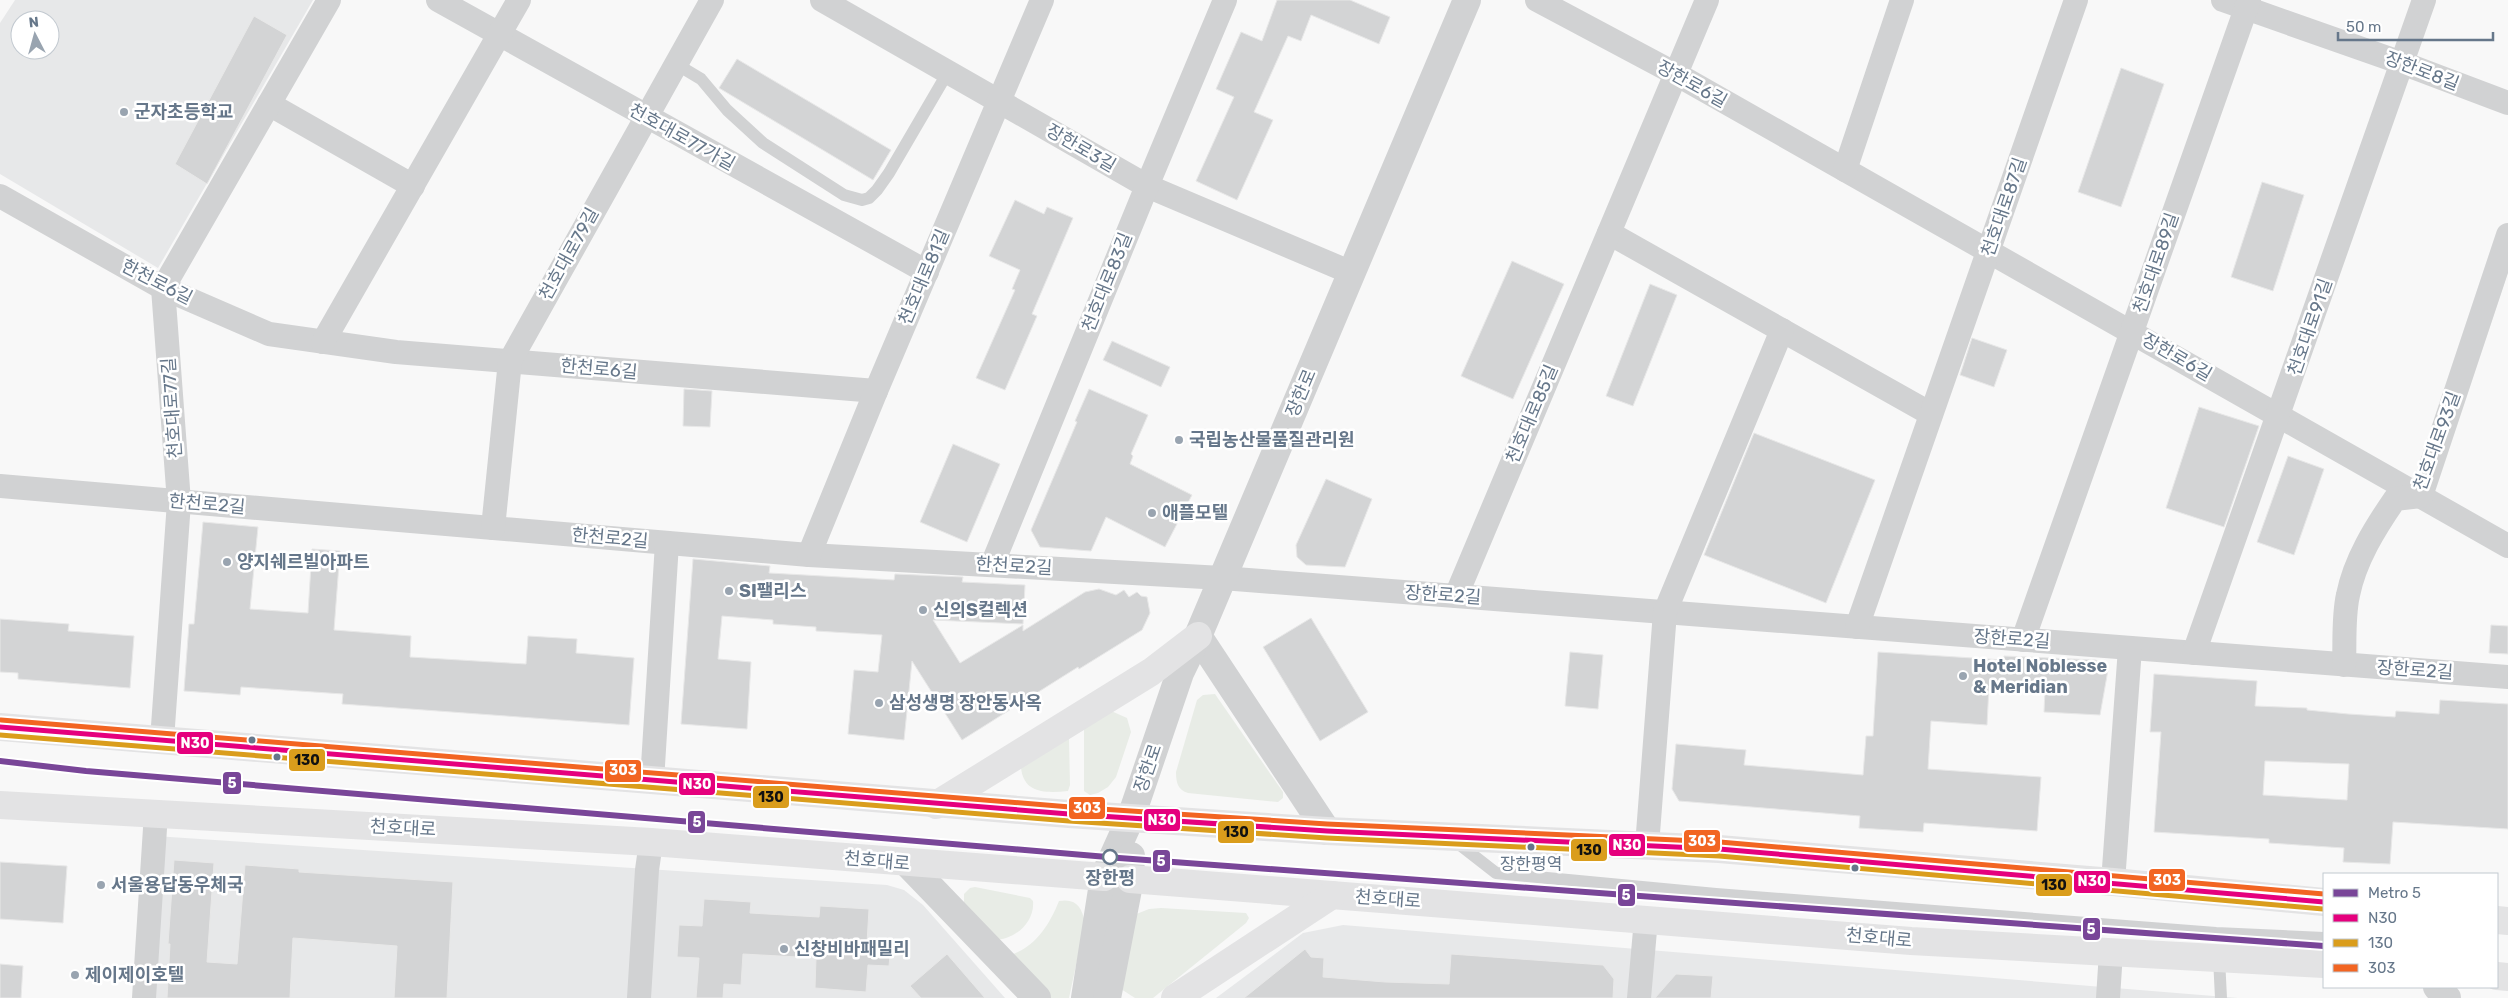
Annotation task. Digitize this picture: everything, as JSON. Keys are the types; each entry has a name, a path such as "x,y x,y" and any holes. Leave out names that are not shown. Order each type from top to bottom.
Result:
{"main road":[{"path":"936,805 1151,672 1198,636"},
{"path":"0,727 936,805 1449,837 1719,849 2113,882 2323,902"},
{"name":"천호대로","path":"0,805 651,842 1174,884 1332,894 1911,941 2323,964"},
{"path":"1175,998 1332,894"}],"street":[{"path":"163,288 329,0"},
{"name":"천호대로77가길","path":"438,0 926,272"},
{"path":"323,342 519,0"},
{"name":"천호대로79길","path":"492,528 510,361 712,0"},
{"name":"장한로3길","path":"822,0 1146,186 1352,273"},
{"name":"천호대로81길","path":"809,555 876,391 1042,0"},
{"name":"천호대로83길","path":"992,565 1146,186 1225,0"},
{"name":"장한로","path":"1085,998 1131,817 1180,673 1198,636 1467,0"},
{"name":"장한로6길","path":"1537,0 1676,74 2508,546"},
{"name":"천호대로85길","path":"1456,596 1707,0"},
{"path":"1845,170 1902,0"},
{"name":"천호대로87길","path":"1857,627 2076,0"},
{"name":"장한로8길","path":"2223,0 2248,4 2508,103"},
{"name":"천호대로91길","path":"2194,653 2424,0"},
{"name":"천호대로89길","path":"2023,640 2248,4"},
{"path":"269,104 413,186"},
{"name":"한천로6길","path":"0,196 163,288 269,334 396,352 876,391"},
{"path":"1609,233 1931,414"},
{"name":"천호대로93길","path":"2344,664 2348,595 2359,560 2379,522 2395,499 2421,496 2500,284 2508,235"},
{"name":"천호대로77길","path":"162,740 179,502 163,288"},
{"path":"1647,846 1665,612 1782,330"},
{"name":"한천로2길","path":"0,486 809,555 1222,578"},
{"path":"652,781 667,543"},
{"name":"장한로2길","path":"1222,578 2508,677"},
{"path":"1198,636 1326,830"},
{"path":"2113,882 2130,648"},
{"path":"144,998 156,813"},
{"path":"639,998 647,870 651,842"},
{"path":"907,863 1037,998"},
{"name":"장한로","path":"1107,998 1117,878"},
{"path":"1639,998 1646,919"},
{"path":"2108,998 2111,952"},
{"path":"2438,988 2447,998"}],"lane":[{"path":"676,64 701,79 726,110 763,144 844,195 862,200 869,198 889,173 948,72"},
{"path":"1449,837 1496,873 1716,894 2216,933 2323,938"},
{"path":"1174,884 1206,872 1359,883 1887,928 1911,941"},
{"path":"2219,958 2221,998"}],"shaded area":[{"name":"군자초등학교","path":"15,0 313,0 158,268 0,174 0,23"},
{"path":"1215,694 1283,792 1283,798 1278,802 1188,793 1178,786 1176,772 1197,700 1203,695"},
{"path":"1109,710 1127,718 1131,732 1116,777 1108,787 1090,795 1084,791 1084,726"},
{"path":"1069,738 1070,785 1068,791 1052,792 1037,790 1031,787 1023,777 1021,768"},
{"path":"155,836 887,885 904,890 923,905 1005,998 144,998"},
{"path":"975,887 1030,898 1033,901 1033,909 1027,923 1009,937 994,940 964,903 964,894 970,888"},
{"path":"1059,901 1074,902 1080,908 1085,923 1069,998 1048,998 1007,956 1017,953 1033,942 1045,928"},
{"path":"1149,909 1246,913 1249,918 1246,923 1153,998 1135,998 1121,989 1134,915"},
{"path":"1343,925 2238,998 1216,998 1303,933"}],"building":[{"path":"1277,0 1350,0 1390,17 1379,44 1311,15 1301,41 1288,36 1254,112 1273,120 1237,200 1196,181 1234,97 1216,89 1241,32 1262,41"},
{"path":"254,16 287,35 207,184 175,164"},
{"path":"737,59 891,150 873,180 719,88"},
{"path":"2121,68 2164,84 2121,207 2078,192"},
{"path":"2262,182 2304,195 2273,291 2231,277"},
{"path":"1015,200 1044,214 1047,207 1073,218 1032,314 1037,316 1005,390 976,378 1015,290 1012,289 1020,270 989,256"},
{"path":"1512,261 1564,284 1513,399 1461,376"},
{"path":"1650,284 1677,295 1633,406 1606,396"},
{"path":"1972,338 2007,350 1994,387 1960,375"},
{"path":"1112,341 1170,367 1161,387 1103,360"},
{"path":"684,389 712,391 710,427 683,426"},
{"path":"1089,389 1148,415 1131,454 1133,456 1130,464 1192,495 1165,547 1106,517 1091,551 1040,547 1031,530"},
{"path":"2199,407 2259,426 2224,527 2166,508"},
{"path":"1754,433 1875,480 1826,603 1704,555"},
{"path":"953,444 1000,464 967,542 920,522"},
{"path":"2288,456 2324,469 2294,555 2257,542"},
{"path":"1326,479 1372,499 1345,567 1306,565 1297,557 1296,545"},
{"path":"203,522 258,527 250,609 308,613 312,549 340,551 334,630 411,636 410,657 526,664 528,636 577,639 576,653 634,658 629,725 342,704 343,694 241,687 240,695 184,691 189,624 194,624"},
{"path":"693,559 770,566 769,573 894,580 895,574 963,577 962,582 1025,585 1023,624 933,620 960,663 1023,625 1023,631 1085,592 1099,589 1116,595 1124,590 1129,597 1137,592 1141,596 1147,597 1150,613 1142,630 1079,669 1078,667 962,740 912,661 904,740 848,734 854,670 878,672 882,635 816,631 816,627 773,624 773,620 722,616 718,659 751,662 747,729 681,724"},
{"path":"1311,618 1368,712 1320,741 1263,647"},
{"path":"0,619 69,624 68,631 134,636 130,688 18,679 18,673 0,672"},
{"path":"2491,625 2508,626 2508,654 2489,653"},
{"path":"1570,652 1603,655 1598,709 1565,706"},
{"path":"1878,652 2004,660 2004,656 2096,660 2108,670 2100,715 2044,712 2045,689 1989,686 1987,725 1931,721 1928,769 2041,777 2037,831 1924,823 1923,832 1859,828 1860,816 1679,801 1672,789 1676,744 1746,750 1744,765 1863,775 1866,736 1873,736"},
{"path":"2154,674 2257,681 2255,706 2307,708 2307,710 2348,714 2395,717 2396,711 2439,714 2440,700 2508,704 2508,829 2393,822 2390,864 2343,862 2344,848 2269,843 2269,839 2154,832 2161,732 2150,732","holes":["2265,761 2349,764 2347,800 2263,795"]},
{"path":"174,860 214,863 207,962 237,964 245,865 299,869 299,872 453,882 447,998 394,998 397,946 293,938 290,998 167,998 170,944 168,944"},
{"path":"0,862 67,866 63,923 0,919"},
{"name":"신창비바패밀리","path":"704,899 751,902 750,913 819,917 820,906 869,909 867,943 891,945 889,966 868,965 866,992 815,988 816,958 743,954 741,985 724,984 723,998 696,998 699,958 677,957 679,925 702,926"},
{"path":"1305,949 1311,957 1324,958 1323,977 1385,982 1449,984 1451,954 1603,965 1614,979 1613,998 1244,998"},
{"path":"947,954 985,998 921,998 910,986"},
{"path":"0,964 23,966 21,998 0,998"},
{"path":"1676,974 1713,976 1711,998 1655,998"}],"metro line":[{"name":"5","path":"0,761 86,771 1119,858 2323,946"}],"transit line":[{"name":"303","path":"1,720 1070,807 1327,824 1720,842 2323,894"},
{"name":"N30","path":"0,727 1069,814 1327,831 1719,849 2323,902"},
{"name":"130","path":"0,735 1069,821 1327,838 1719,856 2323,909"}],"place":[{"name":"군자초등학교","path":"124,112"},
{"name":"국립농산물품질관리원","path":"1179,440"},
{"name":"애플모텔","path":"1152,513"},
{"name":"양지쉐르빌아파트","path":"227,562"},
{"name":"SI팰리스","path":"729,591"},
{"name":"신의S컬렉션","path":"923,610"},
{"name":"Hotel Noblesse & Meridian","path":"1963,676"},
{"name":"삼성생명 장안동사옥","path":"879,703"},
{"name":"장한평역","path":"1531,847"},
{"name":"장한평","path":"1110,857"},
{"name":"서울용답동우체국","path":"101,885"},
{"name":"신창비바패밀리","path":"784,949"},
{"name":"제이제이호텔","path":"75,975"}]}
